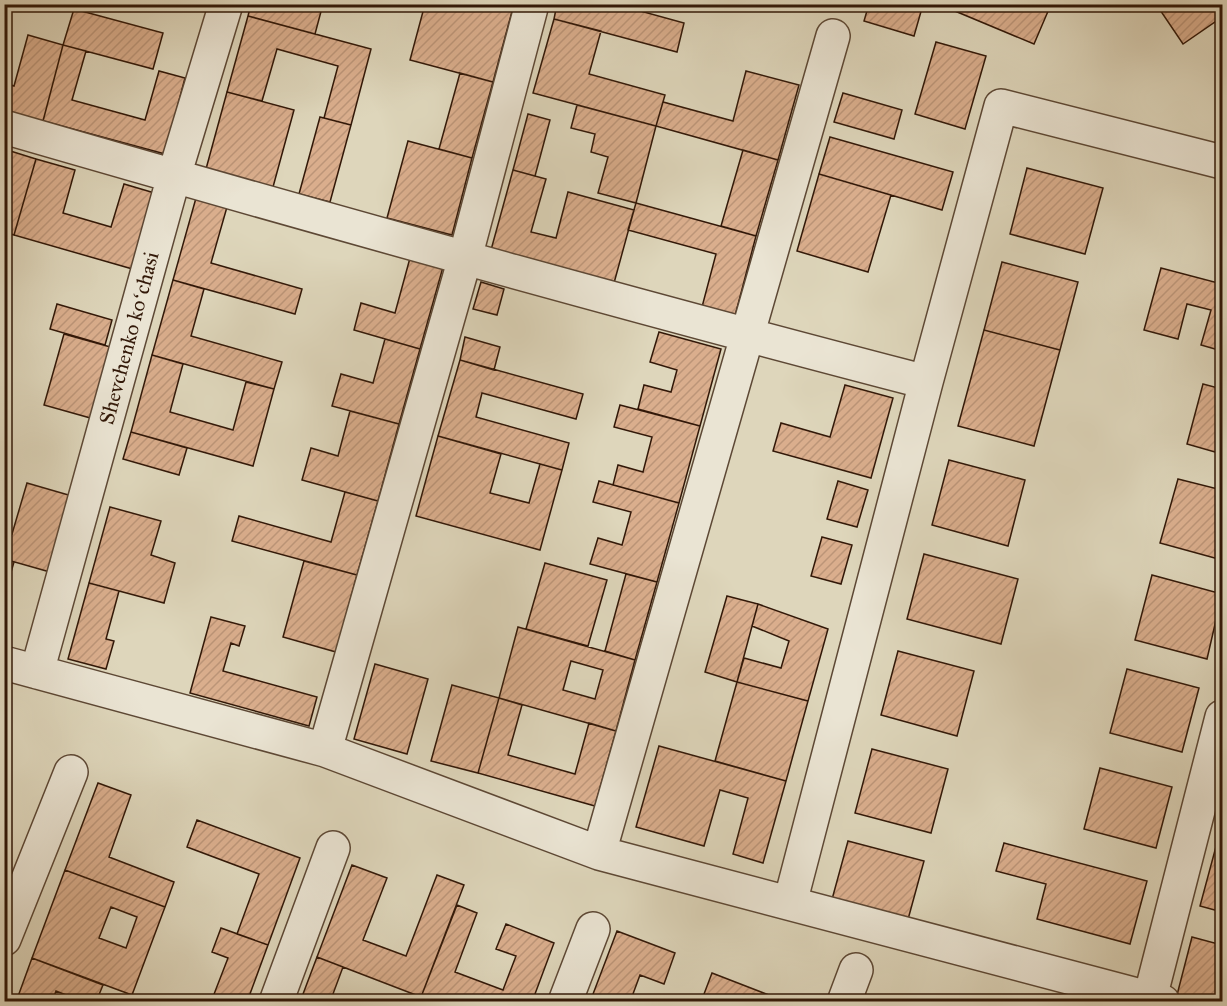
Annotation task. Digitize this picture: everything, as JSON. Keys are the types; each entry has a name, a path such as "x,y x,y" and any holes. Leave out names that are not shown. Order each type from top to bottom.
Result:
{"street":[{"name":"Shevchenko koʻchasi","path":"37,672 174,177 226,4"},
{"path":"325,750 465,258 532,4"},
{"path":"599,853 833,36"},
{"path":"790,903 926,382 1001,106 1222,162"},
{"path":"4,128 747,336 926,382"},
{"path":"4,663 325,750 599,853 1156,1000 1222,717"},
{"path":"4,939 71,772"},
{"path":"276,1002 333,848"},
{"path":"565,1002 593,929"},
{"path":"844,1002 856,970"}],"building":[{"path":"251,4 323,4 315,34 248,16"},
{"path":"425,4 514,4 493,82 410,60"},
{"path":"557,4 615,4 684,23 677,52 554,19"},
{"path":"869,4 908,4 922,8 914,36 864,21"},
{"path":"944,4 1038,4 1049,9 1034,44 943,6"},
{"path":"1156,4 1222,4 1222,17 1183,44"},
{"path":"74,9 163,33 153,69 63,45"},
{"path":"248,16 371,49 351,125 324,118 338,66 277,49 262,101 227,92"},
{"path":"554,19 601,31 589,74 665,95 656,126 533,93"},
{"path":"28,35 63,45 43,121 4,111 4,83 14,86"},
{"path":"936,42 986,56 965,129 915,114"},
{"path":"63,45 86,51 72,100 145,120 159,71 185,78 165,154 43,121"},
{"path":"746,71 799,85 778,160 656,126 663,102 733,121"},
{"path":"460,73 493,82 472,158 439,149"},
{"path":"227,92 294,110 273,187 206,169"},
{"path":"843,93 902,110 894,139 834,122"},
{"path":"577,105 656,126 636,203 598,193 608,157 591,152 595,134 571,128"},
{"path":"528,114 550,120 535,176 513,170"},
{"path":"320,117 351,125 330,202 299,194"},
{"path":"830,137 953,172 942,210 819,174"},
{"path":"408,141 472,158 452,235 387,218"},
{"path":"4,149 36,159 14,235 4,232 4,175 7,168 4,167"},
{"path":"743,150 778,160 756,236 721,226"},
{"path":"36,159 75,170 63,213 111,227 124,184 158,194 136,270 14,235"},
{"path":"1027,168 1103,188 1085,254 1010,234"},
{"path":"513,170 546,179 531,232 556,238 568,192 634,210 614,283 491,250"},
{"path":"819,174 891,195 868,272 797,251"},
{"path":"196,198 227,207 211,263 302,289 295,314 173,280"},
{"path":"636,203 756,236 735,316 702,307 716,254 628,230"},
{"path":"410,258 443,267 420,349 354,330 361,303 395,313"},
{"path":"1002,262 1078,282 1060,350 984,330"},
{"path":"1161,268 1222,284 1222,351 1201,345 1211,310 1187,304 1178,339 1144,330"},
{"path":"173,280 204,289 191,336 282,362 274,389 152,355"},
{"path":"481,282 504,289 497,315 473,309"},
{"path":"57,304 112,320 105,345 50,329"},
{"path":"984,330 1060,350 1034,446 958,426"},
{"path":"659,332 721,349 700,426 638,409 644,385 671,392 677,370 650,362"},
{"path":"64,334 114,348 94,419 44,405"},
{"path":"465,337 500,347 494,370 460,360"},
{"path":"385,339 420,349 399,424 332,406 341,374 373,383"},
{"path":"152,355 183,364 170,412 233,430 246,382 274,389 253,466 131,432"},
{"path":"460,360 583,394 576,419 482,393 476,417 569,443 562,470 438,436"},
{"path":"1203,384 1222,389 1222,454 1187,444"},
{"path":"845,385 893,398 871,478 773,451 781,423 830,437"},
{"path":"620,405 700,426 679,503 613,485 618,465 643,472 652,437 614,427"},
{"path":"350,411 399,424 378,501 302,480 311,448 338,456"},
{"path":"131,432 187,448 179,475 123,459"},
{"path":"438,436 501,454 490,493 529,503 540,464 562,470 540,550 416,516"},
{"path":"949,460 1025,480 1008,546 932,525"},
{"path":"1178,479 1222,490 1222,560 1160,543"},
{"path":"599,481 679,503 657,582 590,564 598,538 622,545 631,512 593,502"},
{"path":"838,481 868,490 857,527 827,519"},
{"path":"27,483 72,496 50,572 4,559 4,532 12,534"},
{"path":"345,492 378,501 357,575 232,541 239,516 331,542"},
{"path":"110,507 161,521 151,555 175,563 164,603 89,583"},
{"path":"822,537 852,545 841,584 811,576"},
{"path":"924,554 1018,579 1001,644 907,619"},
{"path":"4,559 14,562 7,586 4,586"},
{"path":"304,561 357,575 336,652 283,637"},
{"path":"545,563 607,580 588,646 526,629"},
{"path":"626,574 657,582 635,660 605,651"},
{"path":"1152,575 1222,594 1207,659 1135,640"},
{"path":"89,583 119,591 106,639 114,641 106,669 68,659"},
{"path":"727,596 758,604 737,682 705,672"},
{"path":"758,604 828,629 808,701 737,682 744,658 781,668 789,641 752,626"},
{"path":"211,617 245,626 239,646 231,643 223,671 317,697 309,726 190,693"},
{"path":"518,627 635,660 616,731 499,698","holes":["571,661 603,670 595,699 563,690"]},
{"path":"898,651 974,671 957,736 881,715"},
{"path":"375,664 428,679 407,754 354,739"},
{"path":"1127,669 1199,688 1182,752 1110,733"},
{"path":"737,682 808,701 786,781 715,761"},
{"path":"452,685 499,698 478,773 431,761"},
{"path":"499,698 522,705 508,755 575,774 589,723 616,731 595,806 478,773"},
{"path":"659,746 786,781 763,863 733,854 748,798 720,790 704,846 636,827"},
{"path":"872,749 948,769 931,833 855,813"},
{"path":"1100,768 1172,787 1156,848 1084,829"},
{"path":"98,783 131,795 109,857 174,882 165,907 65,870"},
{"path":"197,820 300,858 268,945 237,934 259,874 187,847"},
{"path":"1218,839 1222,841 1222,912 1200,906"},
{"path":"848,841 924,861 907,923 831,903"},
{"path":"1004,843 1147,881 1130,944 1037,919 1046,884 996,871"},
{"path":"352,865 387,878 363,940 406,956 437,875 464,885 421,997 317,957"},
{"path":"65,870 165,907 132,995 32,958","holes":["111,907 137,917 126,948 99,938"]},
{"path":"457,905 477,913 455,972 503,990 516,956 496,949 506,924 554,943 532,1002 432,1002 421,997"},
{"path":"221,928 268,945 247,1002 211,1002 228,958 212,952"},
{"path":"617,931 675,953 664,984 640,975 630,1002 590,1002"},
{"path":"1192,937 1222,945 1222,1002 1201,1002 1177,995"},
{"path":"317,957 343,967 330,1002 300,1002"},
{"path":"32,958 103,985 96,1002 84,1002 56,991 52,1002 16,1002"},
{"path":"712,973 787,1002 701,1002"},
{"path":"132,995 149,1002 130,1002"}]}
